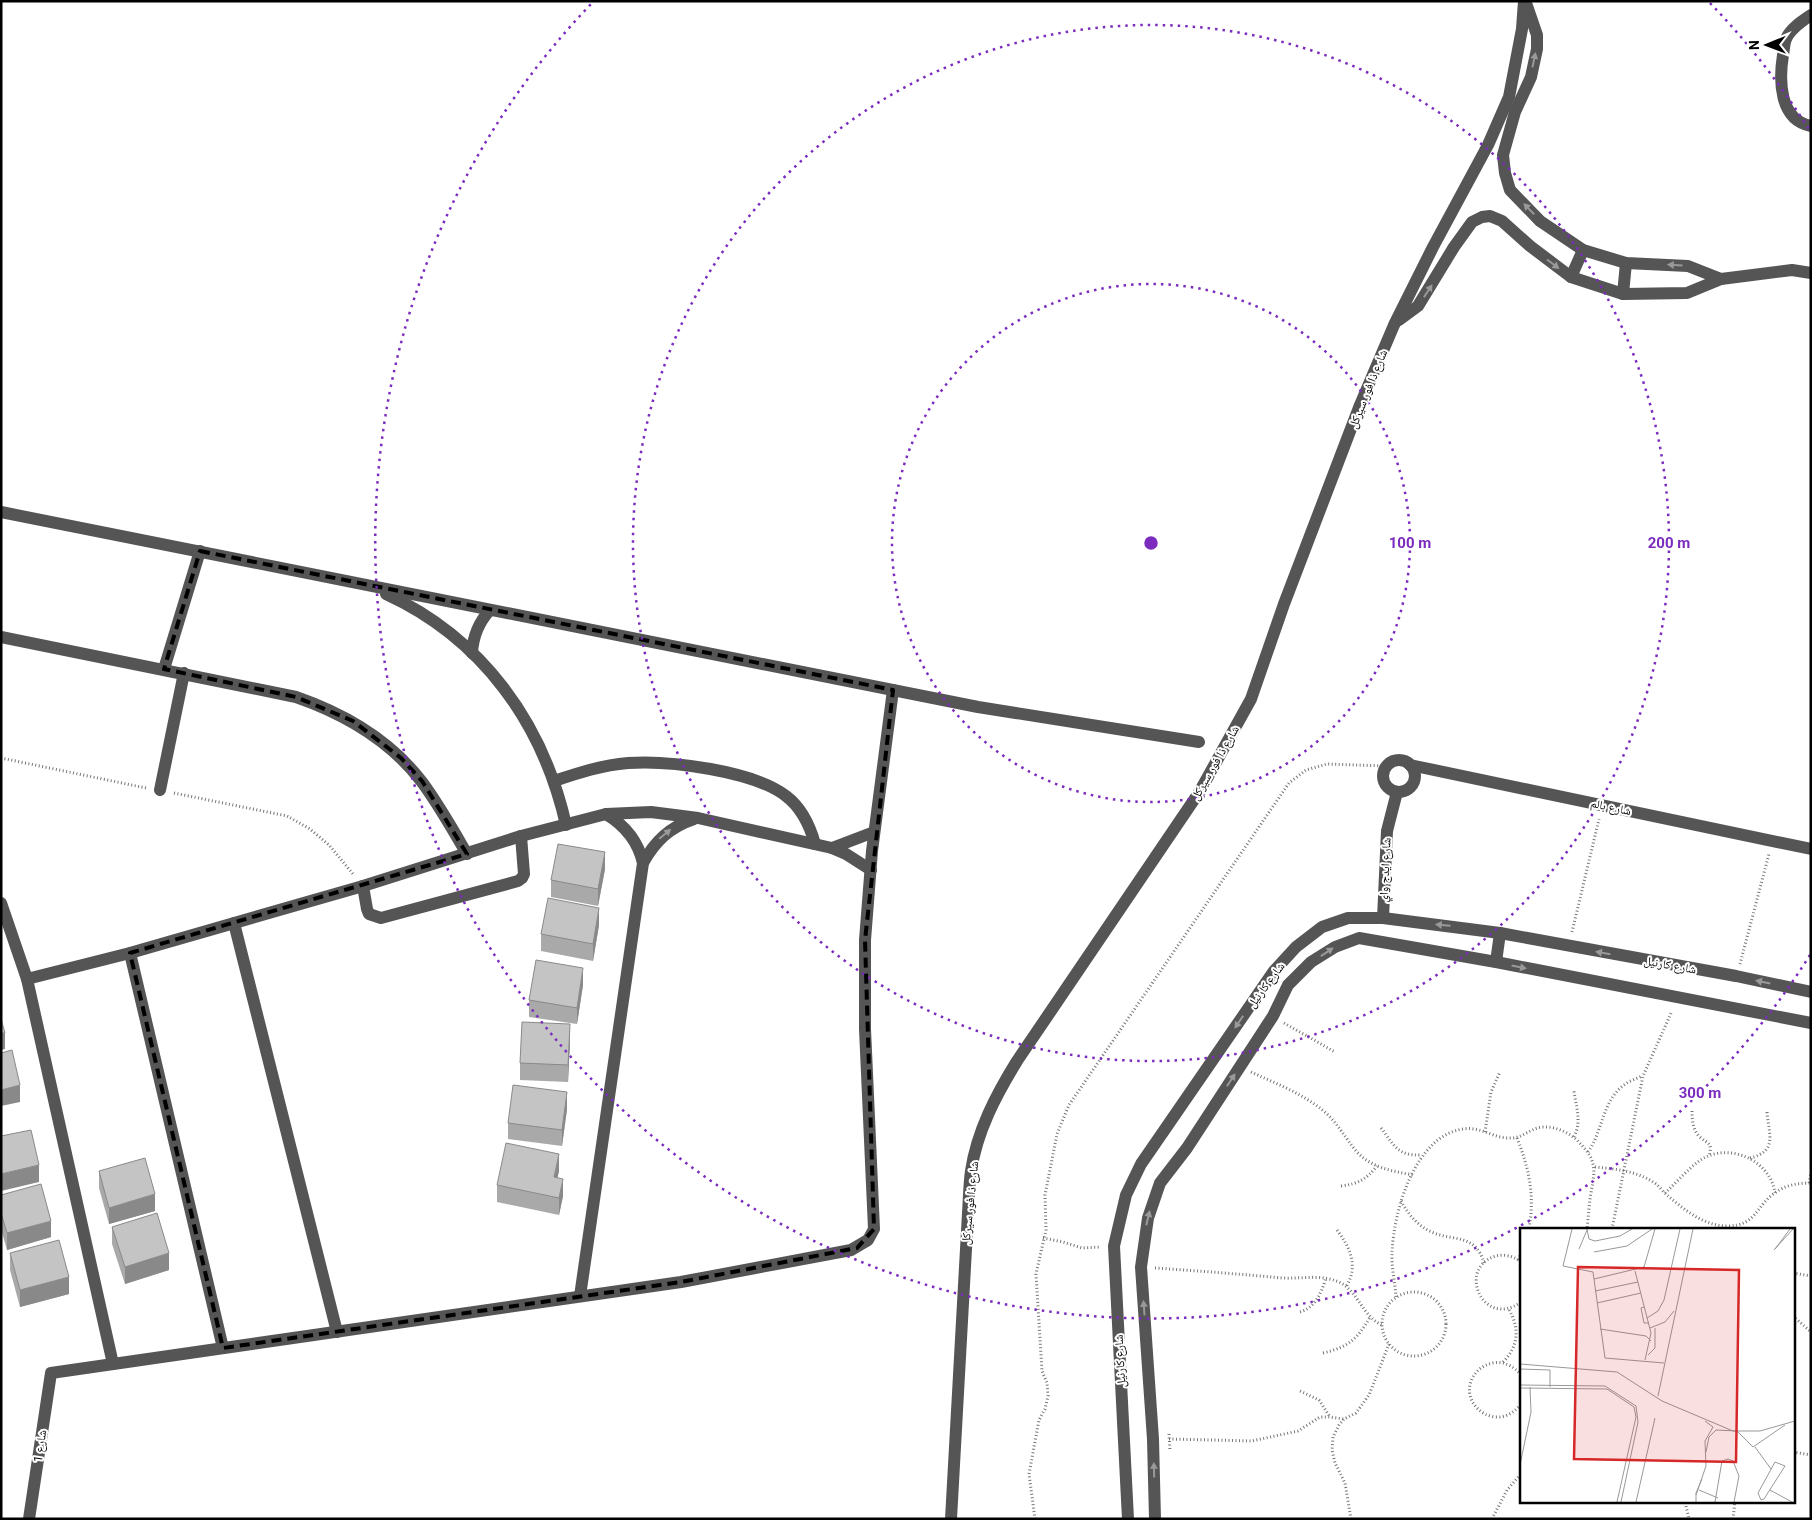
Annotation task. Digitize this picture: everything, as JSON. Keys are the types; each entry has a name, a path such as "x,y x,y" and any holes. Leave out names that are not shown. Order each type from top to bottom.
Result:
{"street":[{"path":"1525,1 1537,35 1536,50 1531,77 1515,112 1503,154 1505,173 1510,190 1540,221 1582,250 1626,263 1688,266 1721,279"},
{"name":"شارع ذا فور سيركل","path":"951,1519 968,1205 971,1170 980,1134 998,1092 1017,1061 1200,791 1251,699 1284,604 1360,405 1394,325 1484,153 1509,97 1522,30 1525,1"},
{"path":"1811,15 1798,23 1786,39 1780,74 1782,94 1791,115 1802,124 1811,126"},
{"path":"1394,325 1404,315 1418,306 1472,222 1482,217 1490,216 1502,221 1530,246 1571,277 1623,294 1687,293 1721,279 1792,270 1811,273"},
{"path":"1571,277 1582,250"},
{"path":"1623,294 1626,263"},
{"path":"1,512 978,707 1199,742"},
{"path":"164,669 200,551"},
{"path":"368,586 400,601 429,618 457,639 505,689 525,718 541,748 554,781 566,825"},
{"path":"472,653 475,634 490,610"},
{"path":"1,637 296,697 325,707 353,721 384,743 401,758 422,781 467,854"},
{"path":"160,790 184,673"},
{"path":"1,903 27,979 113,1364 681,1282 852,1250 868,1240 874,1229 865,1029 865,940 874,832 892,690"},
{"path":"1395,760 1406,761 1410,765 1414,769 1414,780 1408,790 1392,791 1384,783 1382,777 1386,766 1395,760"},
{"path":"554,781 590,769 628,763 667,764 726,773 772,786 788,797 800,810 810,826 815,844"},
{"name":"شارع بالم","path":"1410,765 1811,849"},
{"name":"شارع ايدج واي","path":"1383,918 1386,831 1397,792"},
{"path":"27,979 130,953 363,886 521,836 606,814 651,812 698,818 832,848 846,854 871,870"},
{"path":"606,814 624,826 631,834 639,848 644,864"},
{"path":"580,1296 644,864 649,853 663,835 683,822 698,818"},
{"path":"832,848 874,832"},
{"path":"363,886 369,914 381,918 518,881 524,874 521,836"},
{"name":"شارع كارنيل","path":"1128,1519 1114,1246 1126,1195 1140,1164 1274,971 1296,947 1322,927 1348,918 1383,918 1500,933 1736,976 1811,992"},
{"path":"234,923 337,1332"},
{"path":"1496,962 1500,933"},
{"name":"شارع كارنيل","path":"1155,1519 1153,1438 1141,1267 1148,1218 1160,1183 1187,1148 1273,1016 1288,985 1311,962 1335,947 1358,938 1496,962 1678,999 1811,1023"},
{"path":"130,953 223,1348"},
{"path":"1274,971 1288,985"},
{"name":"شارع 1","path":"29,1519 50,1373 113,1364"}],"path":[{"path":"1,758 287,816 310,828 329,845 363,886"},
{"path":"1035,1519 1029,1474 1039,1420 1046,1409 1048,1396 1047,1383 1042,1371 1036,1274 1046,1230 1045,1195 1057,1134 1069,1105 1289,784 1306,770 1327,764 1386,766"},
{"path":"1569,947 1602,805"},
{"path":"1736,976 1773,841"},
{"path":"1612,1228 1643,1076 1678,999"},
{"path":"1273,1016 1335,1052"},
{"path":"1240,1067 1303,1096 1335,1122 1362,1156 1377,1166 1413,1175"},
{"path":"1485,1132 1491,1092 1500,1072"},
{"path":"1588,1152 1597,1137 1608,1105 1615,1094 1624,1084 1643,1076"},
{"path":"1574,1091 1579,1114 1578,1126 1574,1137"},
{"path":"1692,1111 1695,1130 1700,1138 1709,1144 1711,1149 1708,1156"},
{"path":"1749,1158 1763,1153 1770,1145 1771,1139 1767,1111"},
{"path":"1396,1297 1392,1252 1401,1201 1423,1154 1437,1140 1456,1130 1470,1128 1501,1138 1517,1138 1535,1128 1544,1126 1558,1129 1574,1137 1588,1152 1594,1167 1595,1176 1586,1228"},
{"path":"1381,1128 1399,1151 1409,1156 1423,1154"},
{"path":"1517,1138 1526,1159 1532,1189 1528,1228"},
{"path":"1665,1194 1700,1161 1708,1156 1729,1153 1749,1158 1762,1166 1768,1172 1774,1185 1775,1193"},
{"path":"1341,1186 1358,1183 1368,1177 1377,1166"},
{"path":"1594,1167 1624,1170 1657,1184 1665,1194 1696,1216 1714,1224 1727,1226 1740,1224 1752,1218 1775,1193 1792,1184 1810,1183 1811,1173"},
{"path":"1401,1201 1411,1217 1426,1229 1444,1236 1468,1241 1476,1248 1484,1263"},
{"path":"1337,1230 1348,1244 1353,1256 1353,1269 1346,1287"},
{"path":"1043,1238 1082,1248 1114,1246"},
{"path":"1519,1261 1509,1256 1500,1255 1491,1258 1479,1270 1476,1286 1484,1302 1499,1309 1508,1308 1520,1302"},
{"path":"1141,1267 1286,1278 1318,1276 1346,1287 1356,1296 1370,1317 1382,1325"},
{"path":"1794,1273 1811,1276"},
{"path":"1300,1312 1313,1306 1326,1278"},
{"path":"1414,1292 1423,1293 1439,1303 1444,1311 1446,1329 1444,1338 1431,1352 1413,1356 1404,1355 1389,1344 1382,1325 1386,1309 1396,1297 1414,1292"},
{"path":"1503,1362 1512,1351 1517,1336 1515,1322 1508,1308"},
{"path":"1323,1353 1338,1350 1351,1342 1361,1332 1370,1317"},
{"path":"1794,1317 1811,1332"},
{"path":"1351,1519 1344,1483 1335,1463 1332,1450 1333,1437 1344,1420 1356,1413 1369,1395 1389,1344"},
{"path":"1520,1374 1510,1365 1503,1362 1494,1362 1486,1364 1479,1369 1470,1383 1472,1400 1482,1413 1498,1417 1507,1416 1520,1405"},
{"path":"1300,1391 1319,1400 1330,1417"},
{"path":"1153,1438 1252,1441 1298,1430 1320,1417 1344,1420"},
{"path":"1794,1452 1811,1455"},
{"path":"1492,1519 1507,1490 1520,1475"},
{"path":"1733,1519 1735,1502"},
{"path":"1686,1506 1689,1519"}],"highlighted area":[{"path":"200,551 893,690 865,940 874,1229 857,1248 681,1282 223,1348 130,953 467,854 422,781 401,758 353,721 296,697 164,669"}],"building":[{"path":"558,844 605,852 598,889 551,880"},
{"path":"548,898 599,908 593,944 541,934"},
{"path":"536,960 583,968 577,1008 529,1000"},
{"path":"1,1019 5,1033 1,1033"},
{"path":"522,1022 570,1024 568,1065 520,1063"},
{"path":"12,1050 20,1085 1,1090 1,1053"},
{"path":"513,1085 567,1092 562,1130 508,1123"},
{"path":"31,1130 39,1165 1,1174 1,1136"},
{"path":"506,1143 559,1154 554,1177 563,1179 559,1198 497,1185"},
{"path":"145,1158 155,1194 109,1208 99,1171"},
{"path":"41,1184 51,1221 7,1233 1,1213 1,1195"},
{"path":"157,1213 169,1253 125,1267 112,1227"},
{"path":"59,1240 69,1277 20,1290 10,1253"}]}
